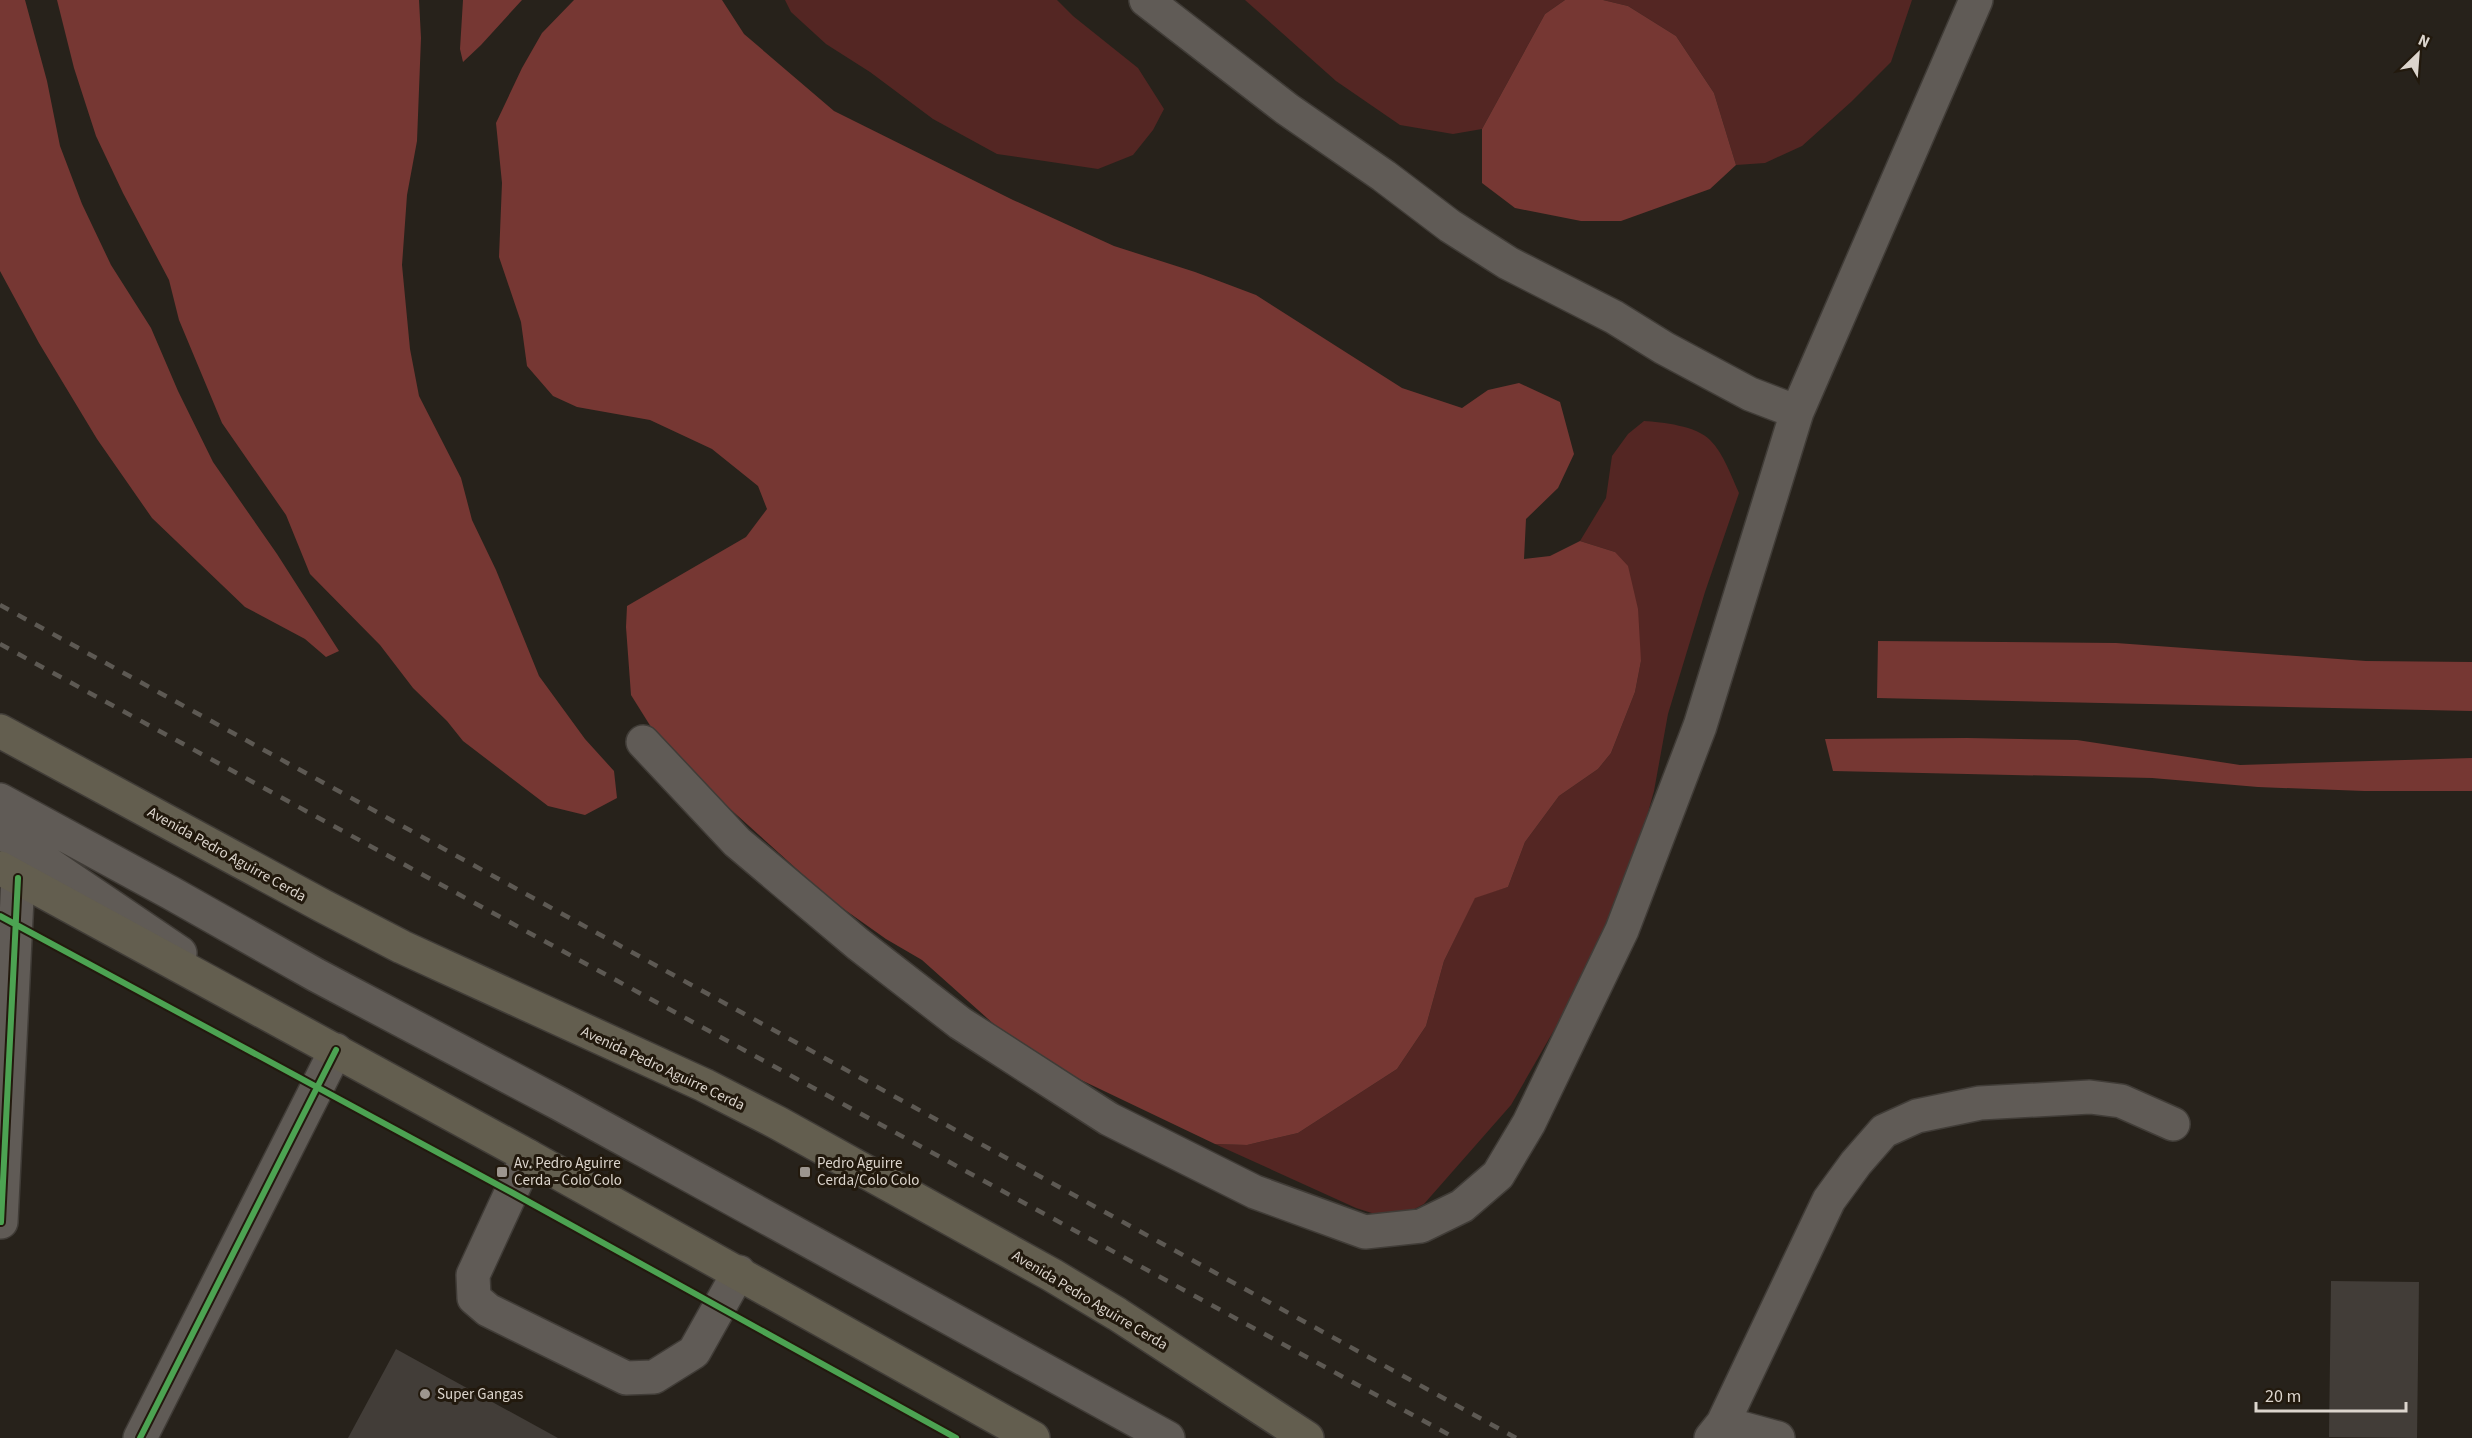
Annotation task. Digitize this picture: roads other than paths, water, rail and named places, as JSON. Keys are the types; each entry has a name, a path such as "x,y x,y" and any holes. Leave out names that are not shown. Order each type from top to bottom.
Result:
{"highway":[{"name":"Avenida Pedro Aguirre Cerda","path":"0,731 402,947 694,1081 778,1123 1108,1308 1307,1438"},
{"path":"9,873 739,1272 1033,1438"}],"street":[{"path":"1146,0 1287,109 1384,176 1450,226 1508,263 1614,317 1664,348 1750,394 1797,412"},
{"path":"643,742 737,842 858,944 960,1023 1109,1119 1255,1192 1365,1232 1421,1227 1462,1206 1498,1175 1529,1123 1622,930 1700,726 1797,412 1976,0"},
{"path":"0,800 1168,1438"},
{"path":"0,831 268,1013"},
{"path":"1,1222 9,873"},
{"path":"140,1438 336,1050"},
{"path":"1778,1438 1717,1431 1829,1200 1856,1163 1884,1131 1917,1116 1980,1103 2090,1097 2121,1101 2173,1124"},
{"path":"528,1156 473,1275 474,1298 488,1310 626,1378 654,1377 694,1352 739,1272"}],"railway":[{"path":"0,605 1516,1438"},
{"path":"0,644 1455,1438"}],"place":[{"name":"Av. Pedro Aguirre Cerda - Colo Colo","path":"502,1172"},
{"name":"Pedro Aguirre Cerda/Colo Colo","path":"805,1172"},
{"name":"Super Gangas","path":"425,1394"}]}
